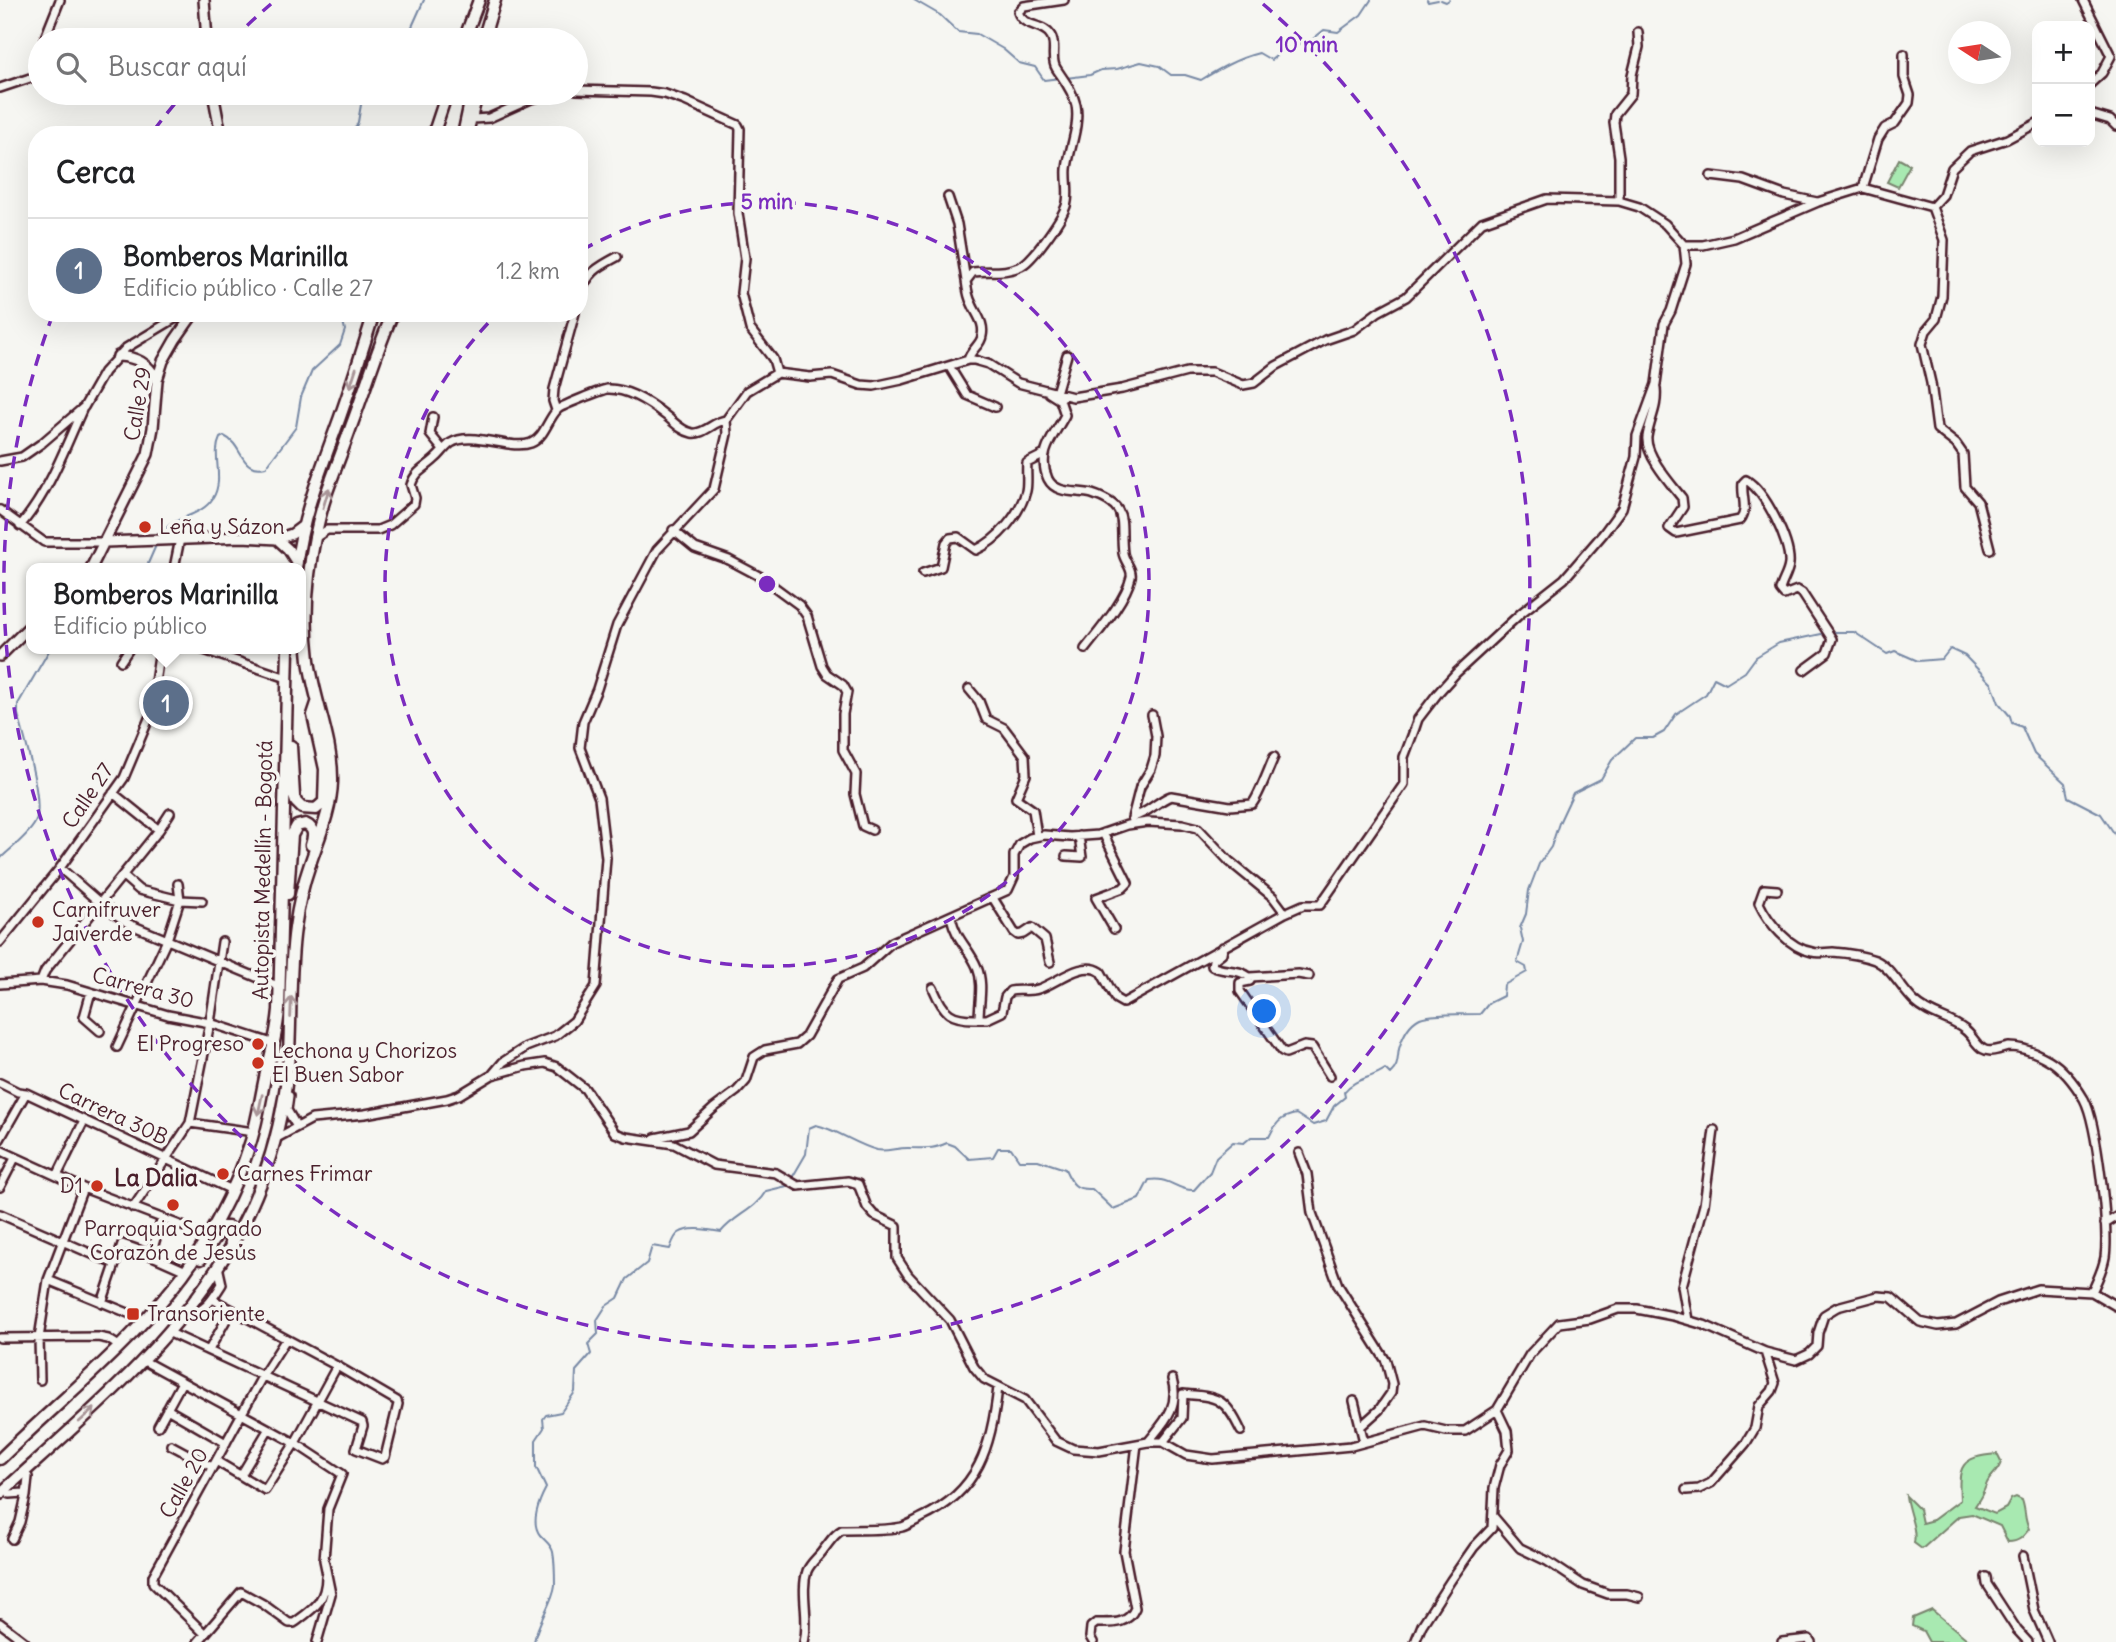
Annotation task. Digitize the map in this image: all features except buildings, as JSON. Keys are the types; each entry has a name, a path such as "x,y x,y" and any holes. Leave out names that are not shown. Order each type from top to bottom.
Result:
{"highway":[{"path":"468,28 478,0"},
{"path":"487,28 495,0"},
{"path":"436,126 443,105"},
{"path":"465,126 469,105"},
{"path":"298,563 320,466 345,403 371,322"},
{"name":"Autopista Medellín - Bogotá","path":"5,1494 170,1333 218,1266 253,1207 264,1180 284,1101 290,1059 293,947 299,907 331,800 332,763 309,660 307,631 310,568 327,493 389,322"},
{"name":"Autopista Medellín - Bogotá","path":"2,1458 145,1320 183,1275 232,1190 254,1132 275,1044 280,987 288,654"},
{"path":"286,733 291,749 295,798 302,808 316,809 324,802 326,782 313,715 317,703"},
{"path":"281,916 288,896 292,832 303,824 310,826 314,832 300,883 299,907"},
{"path":"183,1275 192,1272 219,1229 225,1226 231,1228 233,1235 199,1287 194,1301"},
{"path":"0,1487 35,1455 54,1444"}],"main road":[{"path":"204,0 206,28"},
{"path":"215,105 219,126"},
{"name":"Calle 29","path":"94,563 148,454 157,380 169,350 188,322"},
{"path":"118,356 138,359 146,364 157,380"},
{"path":"105,542 242,537 277,539 304,526"},
{"path":"277,539 288,549 295,563"},
{"path":"0,656 26,630"}],"street":[{"path":"49,28 60,0"},
{"path":"965,281 973,272 1005,271 1025,264 1065,208 1068,195 1067,170 1077,115 1073,97 1055,67 1051,36 1047,31 1024,22 1018,12 1024,6 1064,0"},
{"path":"2083,0 2114,55 2095,79"},
{"path":"1619,201 1615,114 1631,94 1632,75 1639,47 1638,32"},
{"path":"1863,188 1878,139 1885,128 1895,123 1909,103 1910,95 1904,77 1904,54"},
{"path":"0,88 28,79"},
{"path":"588,90 665,94 738,125 738,214 745,258 741,293 750,328 773,359 776,373"},
{"path":"471,126 476,105"},
{"path":"473,119 489,118 518,105"},
{"path":"2095,116 2110,120 2116,126"},
{"path":"1932,207 1943,195 1952,168 1970,152 1992,146 2032,126"},
{"path":"1711,176 1743,180 1784,195 1818,202"},
{"path":"1684,245 1703,245 1734,238 1818,202 1863,188 1932,207"},
{"path":"948,197 957,224 965,281 972,304 981,319 983,334 982,339 969,353 968,360"},
{"path":"492,1075 503,1062 526,1047 555,1036 574,1021 596,986 606,858 601,808 583,761 580,734 617,625 657,550 713,489 727,434 726,419 747,391 776,373 810,377 832,375 861,385 874,386 968,360 988,364 1018,383 1073,397 1122,389 1187,372 1212,372 1243,385 1254,383 1276,366 1325,340 1354,330 1406,296 1482,222 1547,199 1619,201 1639,207 1665,223 1684,245 1686,264 1664,324 1656,384 1637,436 1636,457 1622,508 1564,579 1521,613 1456,673 1418,719 1404,757 1404,784 1320,905 1303,905 1285,913 1123,1003 1116,999 1101,971 1090,968 1064,976 1040,989 1010,991 1005,997 1002,1012 987,1019 961,1020 948,1014 933,988"},
{"path":"1932,207 1944,240 1942,296 1936,319 1926,331 1922,344 1925,362 1931,383 1937,429 1956,444 1963,454 1965,487 1978,502 1990,549"},
{"path":"588,277 595,268 617,257"},
{"path":"20,526 45,491 99,378 134,342 168,322"},
{"path":"556,410 553,401 554,389 573,322"},
{"path":"1056,393 1067,355"},
{"path":"948,366 967,395 995,407"},
{"path":"1656,384 1658,402 1647,438 1649,451 1682,498 1683,507 1670,525 1671,531 1676,533 1740,520 1745,515 1743,483 1746,480 1755,485 1768,501 1790,561 1780,590 1784,595 1797,590 1802,593 1832,639 1827,653 1804,670"},
{"path":"315,537 327,530 378,530 390,526 414,504 411,485 417,472 455,441 485,439 505,443 531,443 539,436 556,410 607,389 636,397 693,433 726,419"},
{"path":"1044,390 1060,400 1065,415 1051,435 1045,454 1048,479 1063,490 1091,494 1116,507 1122,517 1123,555 1132,572 1131,579 1112,614 1085,649"},
{"path":"0,461 22,457 32,452 84,407"},
{"path":"433,417 430,434 443,450"},
{"path":"923,573 941,566 946,543 950,538 958,537 976,550 997,536 1021,503 1026,490 1027,463 1045,454"},
{"path":"0,510 39,540 50,544 105,542"},
{"path":"673,530 695,548 729,560 761,577 799,605 807,616 822,666 847,692 843,714 843,750 856,774 855,794 863,826 872,830"},
{"path":"175,563 180,539"},
{"path":"121,661 126,654"},
{"name":"Calle 27","path":"0,942 60,868 113,793 132,761 150,716 159,654"},
{"path":"216,654 287,678"},
{"path":"969,689 979,701 986,719 1004,728 1025,756 1026,775 1016,798 1019,802 1030,805 1033,810 1037,836"},
{"path":"1127,825 1133,817 1140,787 1155,756 1156,736 1152,715"},
{"path":"1133,817 1147,812 1164,798 1171,796 1230,806 1252,804 1274,757"},
{"path":"113,793 159,830"},
{"path":"41,981 45,971 123,876 170,813"},
{"path":"648,1139 690,1131 746,1081 754,1057 765,1050 797,1044 806,1036 838,979 863,968 892,942 1008,890 1014,877 1014,855 1020,844 1037,836 1080,836 1148,822 1198,828 1229,862 1273,897 1285,913"},
{"path":"1103,833 1128,883 1096,898 1114,929"},
{"path":"1066,856 1082,857 1080,836"},
{"path":"60,868 129,924 280,987"},
{"path":"123,876 139,890 180,900 202,901"},
{"path":"117,1047 167,940 180,900 178,884"},
{"path":"1777,890 1764,889 1759,902 1765,915 1793,944 1811,953 1850,953 1886,966 1912,999 1928,1013 1956,1023 1969,1032 1982,1049 1990,1051 2008,1047 2021,1048 2051,1061 2065,1072 2085,1101 2092,1125 2105,1224 2105,1256 2092,1292"},
{"path":"993,898 1014,932 1023,934 1032,928 1045,939 1050,962"},
{"path":"951,917 958,938 979,972 979,1019"},
{"path":"133,1208 190,1122 210,1023 222,942"},
{"path":"1223,947 1222,953 1212,962 1213,968 1235,970 1250,977 1298,974 1309,976"},
{"path":"1250,977 1250,981 1240,983 1240,991 1282,1051 1288,1053 1304,1046 1312,1047 1330,1076"},
{"name":"Carrera 30","path":"0,984 41,981 67,985 136,1006 210,1023 275,1044"},
{"path":"91,992 84,1017 100,1031"},
{"path":"290,1059 292,1076 287,1110 297,1127"},
{"path":"275,1139 312,1119 365,1114 459,1095 492,1075 535,1064 545,1063 557,1067 577,1080 592,1096 615,1133 674,1144 714,1165 776,1173 798,1186 848,1181 858,1184 867,1207 874,1215 897,1226 897,1258 908,1275 950,1320 966,1354 984,1379 1025,1400 1056,1441 1073,1449 1099,1451 1163,1442 1186,1455 1213,1459 1351,1446 1425,1426 1446,1431 1465,1431 1497,1410 1530,1354 1559,1323 1590,1319 1618,1308 1655,1311 1688,1320 1765,1352 1796,1360 1809,1354 1817,1346 1824,1315 1837,1307 1878,1296 1891,1297 1920,1322 1938,1326 1956,1324 1998,1302 2038,1289 2092,1292 2116,1306"},
{"path":"0,1083 26,1093"},
{"name":"Carrera 30B","path":"0,1139 26,1093 232,1190"},
{"path":"57,1177 84,1121"},
{"path":"190,1122 254,1132"},
{"path":"1688,1320 1682,1286 1704,1205 1714,1130"},
{"path":"0,1150 83,1188 185,1227 204,1240"},
{"path":"1298,1153 1307,1174 1312,1213 1338,1285 1386,1361 1392,1384 1391,1393 1379,1409 1360,1426"},
{"path":"0,1186 15,1158"},
{"path":"40,1380 39,1338 48,1280 83,1188"},
{"path":"0,1214 115,1264"},
{"path":"2105,1224 2116,1217"},
{"path":"151,1255 162,1218"},
{"path":"102,1303 122,1244 151,1255 183,1275"},
{"path":"186,1313 200,1312 212,1299 222,1284 222,1273 218,1266"},
{"path":"48,1280 145,1320"},
{"path":"170,1333 362,1422 356,1446 358,1451 382,1459 385,1457 398,1402 212,1299"},
{"path":"209,1350 231,1311"},
{"path":"0,1338 98,1337 108,1339 119,1346"},
{"name":"Calle 20","path":"205,1634 152,1580 263,1375 286,1339"},
{"path":"1686,1490 1699,1489 1712,1483 1755,1429 1759,1406 1772,1391 1775,1383 1765,1352"},
{"path":"144,1361 295,1443 342,1474 328,1509 326,1587 323,1598 294,1623 289,1623 241,1592 198,1642"},
{"path":"171,1445 241,1475 265,1490 295,1443 337,1366"},
{"path":"1148,1442 1173,1406 1176,1394 1172,1379"},
{"path":"158,1426 182,1382"},
{"path":"804,1642 807,1571 813,1562 835,1534 842,1530 902,1527 939,1510 971,1481 981,1463 994,1421 998,1387"},
{"path":"1163,1442 1182,1418 1183,1394 1208,1396 1229,1407 1241,1431"},
{"path":"1354,1401 1364,1442"},
{"path":"167,1409 226,1443"},
{"path":"1415,1641 1451,1580 1474,1547 1492,1528 1494,1488 1500,1465 1509,1450 1507,1431 1497,1410"},
{"path":"241,1475 268,1430"},
{"path":"1093,1642 1090,1637 1091,1627 1096,1623 1114,1625 1132,1616 1135,1608 1124,1551 1137,1444"},
{"path":"12,1539 20,1522 28,1477"},
{"path":"5,1494 24,1493 26,1496"},
{"path":"1493,1516 1520,1548 1547,1561 1583,1585 1608,1594 1639,1597"},
{"path":"2023,1556 2034,1610 2048,1642"},
{"path":"317,1642 331,1600 332,1586 326,1569"},
{"path":"1986,1577 1987,1584 2028,1642"},
{"path":"0,1623 25,1642"},
{"path":"1782,1642 1809,1639 1811,1642"}],"green space":[{"path":"1899,159 1910,165 1898,187 1887,182"},
{"path":"1997,1454 2000,1465 1975,1506 1995,1514 2006,1508 2011,1499 2016,1497 2022,1500 2029,1529 2025,1534 2018,1540 2008,1542 2000,1526 1972,1514 1959,1516 1922,1549 1914,1543 1906,1496 1919,1509 1922,1523 1933,1520 1960,1500 1960,1479 1964,1465 1975,1458"},
{"path":"1932,1610 1973,1642 1929,1642 1923,1631 1912,1626 1913,1618"}],"waterway":[{"path":"411,28 424,0"},
{"path":"914,0 940,15 958,32 977,34 1003,49 1019,63 1035,67 1044,80 1060,78"},
{"path":"1066,78 1141,62 1159,66 1171,75 1185,75 1201,80 1244,58 1259,53 1271,60 1285,49 1313,39 1324,30 1338,32 1361,15 1371,0"},
{"path":"1427,0 1438,0"},
{"path":"1441,0 1449,0"},
{"path":"356,126 361,105"},
{"path":"159,537 170,525 201,510 213,498 218,483 217,452 220,438 224,436 230,440 251,466 266,467 296,427 301,397 312,371 340,345 345,330 343,322"},
{"path":"148,563 157,543"},
{"path":"1832,632 1854,632 1887,654 1895,651 1918,661 1942,659 1950,649 1965,656 1992,684 1999,703 2010,716 2012,723 2022,727 2034,754 2065,783 2068,797 2101,814 2116,836"},
{"path":"792,1178 806,1154 809,1128 816,1125 877,1150 929,1148 947,1143 955,1146 969,1159 993,1157 998,1148 1011,1148 1019,1160 1038,1160 1065,1169 1075,1185 1092,1189 1113,1209 1139,1199 1149,1180 1163,1180 1194,1190 1210,1172 1216,1157 1233,1142 1244,1143 1251,1137 1269,1137 1276,1124 1286,1117 1296,1114 1313,1125 1326,1121 1334,1106 1345,1097 1344,1092 1348,1087 1385,1069 1390,1074 1393,1071 1404,1036 1420,1018 1448,1014 1480,1014 1489,1003 1503,996 1504,985 1527,972 1526,967 1517,962 1523,942 1520,928 1526,914 1529,890 1539,864 1551,847 1573,793 1601,779 1612,760 1635,738 1653,738 1664,732 1676,714 1706,694 1714,678 1726,684 1745,672 1756,657 1779,643 1826,633"},
{"path":"0,859 35,823 36,786 18,714 18,704 47,654"},
{"path":"534,1642 555,1585 553,1552 540,1535 536,1524 538,1505 546,1488 536,1467 536,1440 544,1428 543,1419 546,1415 561,1412 575,1392 576,1371 591,1354 588,1344 598,1334 597,1320 606,1306 618,1298 627,1279 647,1263 652,1246 670,1249 677,1234 683,1231 700,1229 721,1232 756,1203 766,1191 787,1186 789,1183"}],"place":[{"name":"Leña y Sázon","path":"145,527"},
{"name":"Bomberos Marinilla","path":"166,703"},
{"name":"Carnifruver Jaiverde","path":"38,922"},
{"name":"El Progreso","path":"258,1044"},
{"name":"Lechona y Chorizos El Buen Sabor","path":"258,1063"},
{"name":"Carnes Frimar","path":"223,1174"},
{"name":"D1","path":"97,1186"},
{"name":"Parroquia Sagrado Corazón de Jesús","path":"173,1205"},
{"name":"Transoriente","path":"133,1314"}],"district":[{"name":"La Dalia","path":"156,1178"}]}
